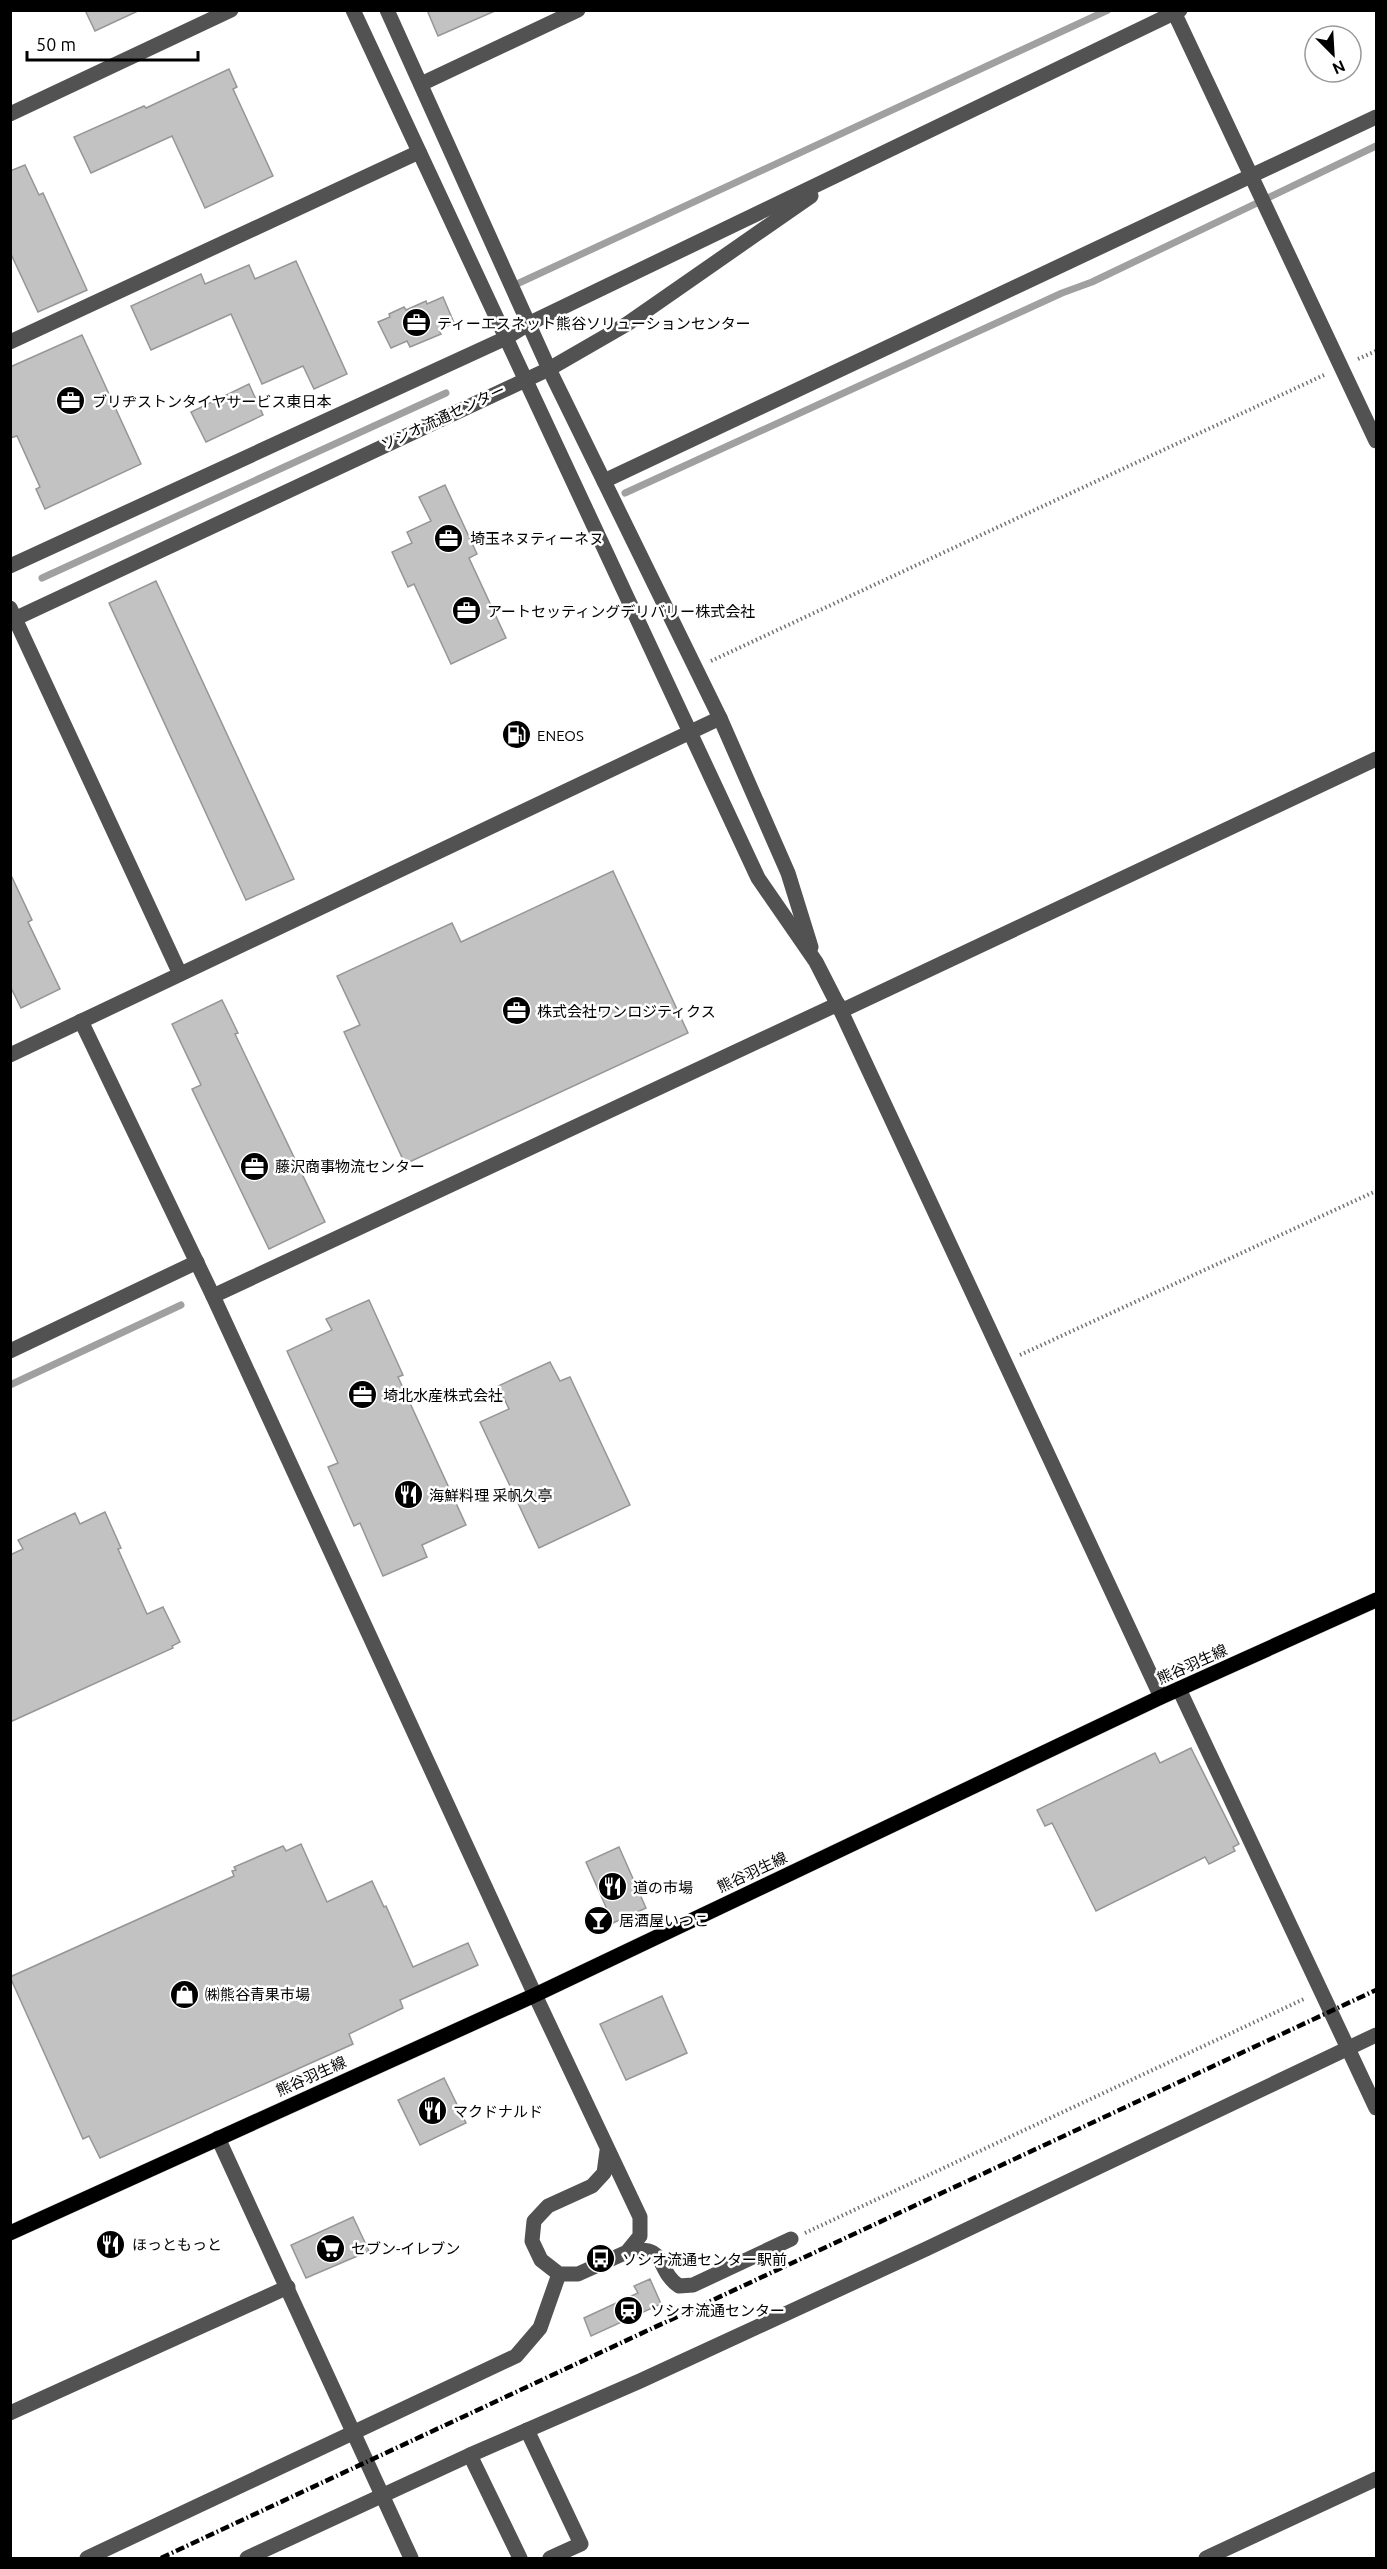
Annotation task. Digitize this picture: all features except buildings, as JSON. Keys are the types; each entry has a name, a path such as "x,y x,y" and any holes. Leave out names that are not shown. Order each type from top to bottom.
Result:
{"main road":[{"name":"熊谷羽生線","path":"10,2233 535,1995 1161,1697 1377,1599"}],"street":[{"path":"10,114 231,10"},
{"path":"352,10 692,732 758,878 816,962 839,1007 1161,1697"},
{"path":"387,10 549,369 720,718 788,873 816,962"},
{"path":"421,84 578,10"},
{"path":"10,566 506,338 530,323 1176,11 1377,441"},
{"path":"604,482 1254,181 1377,117"},
{"path":"10,342 419,152"},
{"name":"ソシオ流通センター","path":"12,616 549,369 627,324 850,168"},
{"path":"12,616 180,974"},
{"path":"10,1055 720,718"},
{"path":"213,1296 1377,759"},
{"path":"81,1021 213,1296 639,2217 640,2236 627,2252"},
{"path":"10,1351 197,1262"},
{"path":"1179,1689 1377,2108"},
{"path":"247,2559 470,2455 640,2381 926,2249 1377,2035"},
{"path":"218,2138 411,2559"},
{"path":"607,2151 604,2173 592,2186 548,2206 534,2221 532,2241 541,2260 559,2274 578,2274 627,2252 641,2249 652,2251 662,2258 672,2282 679,2286 693,2285 791,2239"},
{"path":"87,2559 516,2356 540,2328 559,2274"},
{"path":"10,2414 288,2287"},
{"path":"527,2430 581,2544 550,2559"},
{"path":"470,2455 520,2559"},
{"path":"1206,2559 1377,2479"}],"path":[{"path":"695,668 1377,351"},
{"path":"1004,1362 1377,1191"},
{"path":"791,2239 1321,1991"}],"waterway":[{"path":"519,283 1108,10"},
{"path":"625,493 1062,293 1092,282 1376,146"},
{"path":"42,578 446,393"},
{"path":"10,1385 181,1305"}],"railway":[{"path":"161,2558 1376,1990"}],"place":[{"name":"ティーエスネット熊谷ソリューションセンター","path":"416,323"},
{"name":"ブリヂストンタイヤサービス東日本","path":"71,401"},
{"name":"埼玉ネヌティーネヌ","path":"449,538"},
{"name":"アートセッティングデリバリー株式会社","path":"466,611"},
{"name":"ENEOS","path":"516,735"},
{"name":"株式会社ワンロジティクス","path":"516,1011"},
{"name":"藤沢商事物流センター","path":"254,1166"},
{"name":"埼北水産株式会社","path":"362,1395"},
{"name":"海鮮料理 采帆久亭","path":"408,1495"},
{"name":"道の市場","path":"612,1887"},
{"name":"居酒屋いつこ","path":"598,1920"},
{"name":"㈱熊谷青果市場","path":"184,1994"},
{"name":"マクドナルド","path":"432,2111"},
{"name":"ほっともっと","path":"111,2244"},
{"name":"セブン-イレブン","path":"330,2248"},
{"name":"ソシオ流通センター駅前","path":"601,2259"},
{"name":"ソシオ流通センター","path":"629,2310"}]}
